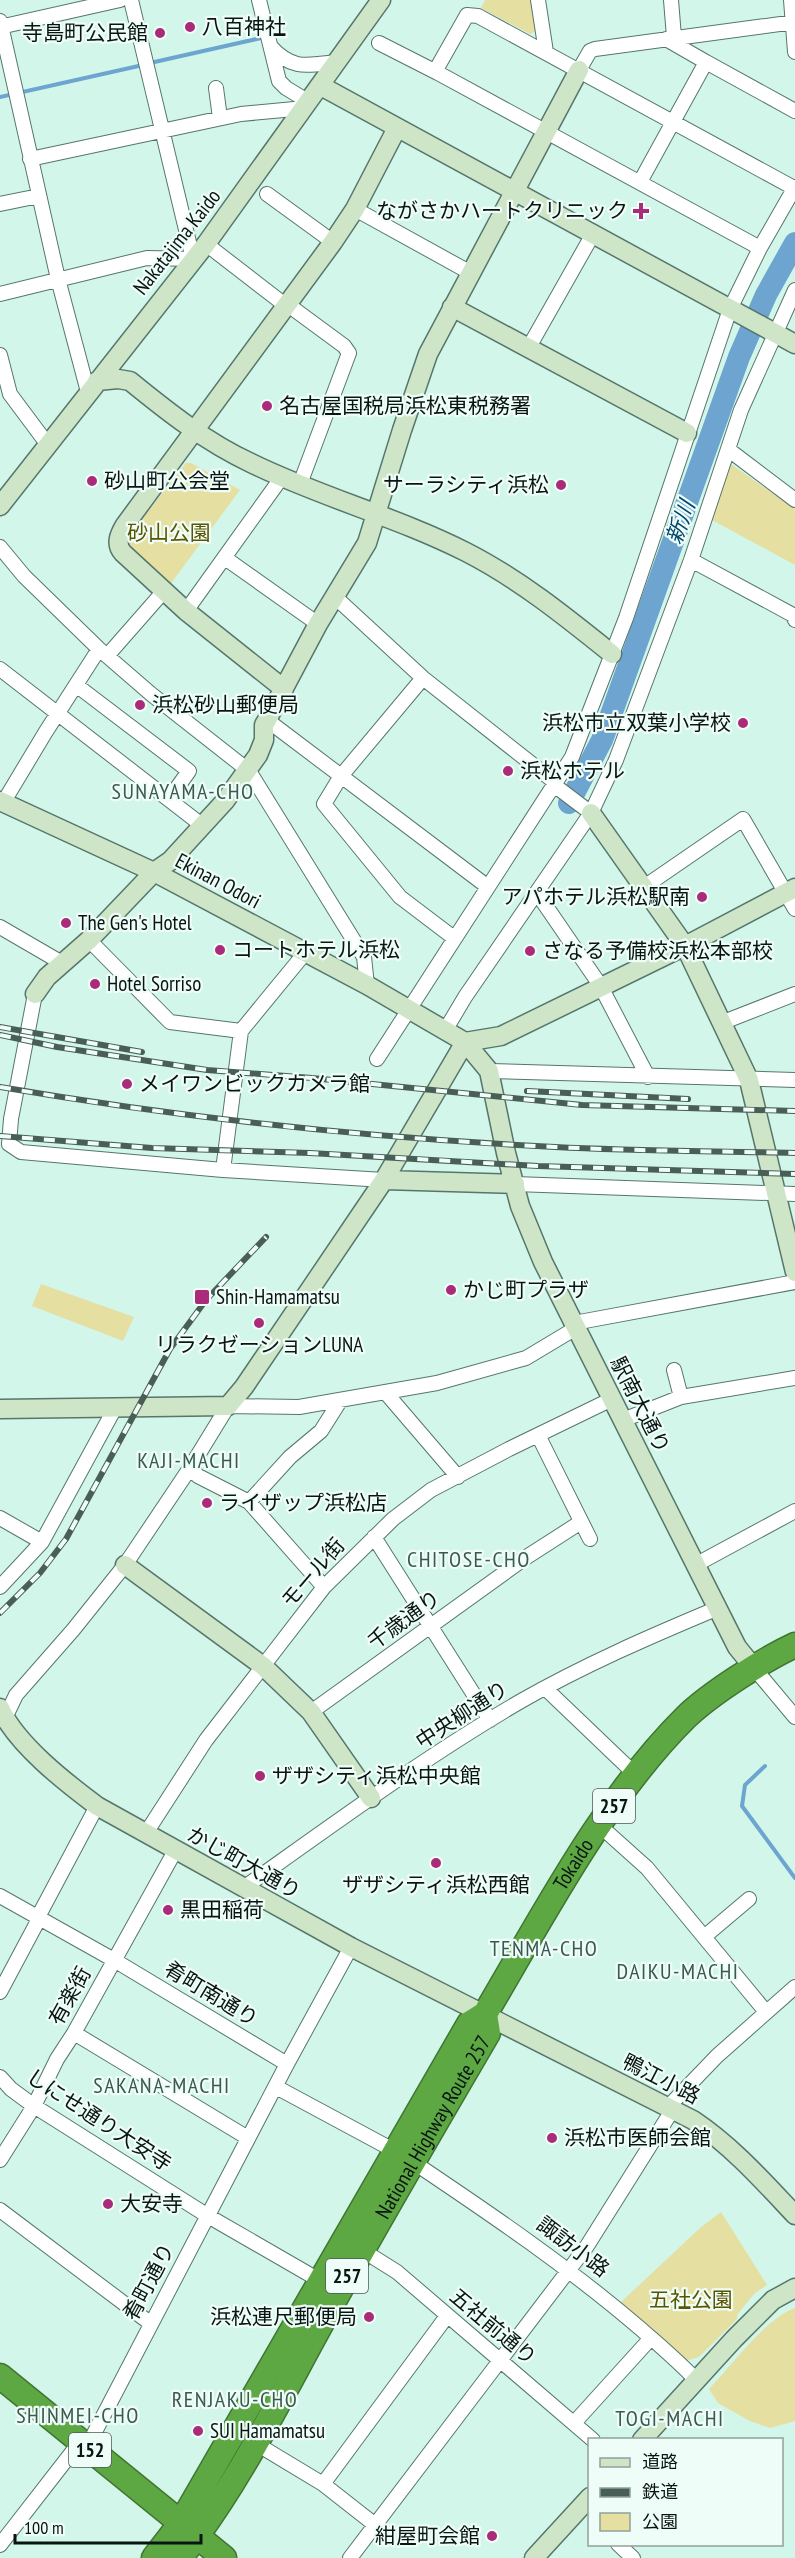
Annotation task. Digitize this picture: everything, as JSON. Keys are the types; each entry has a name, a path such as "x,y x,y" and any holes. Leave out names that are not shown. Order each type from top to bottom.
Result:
{"highway":[{"name":"Tokaido","path":"485,2014 579,1856 636,1775 694,1710 754,1668 795,1644"},
{"name":"National Highway Route 257","path":"189,2530 319,2280 488,2033 485,2014"},
{"name":"National Highway Route 257","path":"189,2530 255,2443 362,2250 404,2157"},
{"name":"152","path":"0,2376 189,2530"},
{"path":"154,2558 189,2530"},
{"path":"180,2558 189,2530"},
{"path":"189,2530 224,2558"}],"street":[{"path":"120,0 90,3 0,25 58,279 93,387 118,379 130,381 194,432 232,454 282,477 451,545 483,561 534,595 612,654"},
{"path":"0,294 147,258 193,259 131,0"},
{"path":"259,0 279,81 307,105"},
{"name":"Nakatajima Kaido","path":"0,506 206,244 381,0"},
{"path":"538,0 546,52"},
{"path":"670,38 671,0"},
{"path":"792,0 795,51"},
{"path":"377,1059 454,938 557,786 585,726 660,520 687,433 760,248 795,188 546,52 470,14 467,15 437,69 438,73"},
{"path":"786,1194 311,1176 21,1152 9,1144 11,1119 35,994 47,977 89,940 154,872 170,861 249,771 264,740 264,725 318,624 367,543 428,354 590,51 794,22"},
{"path":"670,38 706,62 795,111"},
{"path":"379,43 760,248"},
{"path":"270,46 292,64 337,62"},
{"path":"640,182 706,62"},
{"path":"321,86 795,345"},
{"path":"216,88 220,118"},
{"path":"30,159 220,118 307,105"},
{"path":"284,689 164,591 123,553 119,548 118,540 125,525 333,242 355,209 397,128"},
{"path":"267,194 333,242"},
{"path":"0,204 39,196"},
{"path":"355,209 471,273"},
{"path":"529,347 592,234"},
{"path":"206,244 344,346 349,353 300,484"},
{"path":"795,290 772,332 741,410 691,560 616,760 537,893 443,1028 465,1042 489,1071 795,1080"},
{"path":"452,307 687,433"},
{"path":"123,348 130,381"},
{"path":"0,355 10,394 48,445"},
{"path":"729,450 795,500"},
{"path":"186,610 282,477"},
{"path":"0,547 24,576 103,653 150,694 249,771 364,957 367,985"},
{"path":"225,558 318,624"},
{"path":"691,560 794,616"},
{"path":"2,802 76,685 103,653 164,591"},
{"path":"334,596 423,678 588,810 685,946 749,1080 786,1194 795,1272"},
{"path":"0,669 203,826"},
{"path":"423,678 341,776 324,804 400,897 454,938"},
{"path":"76,685 189,771 169,799"},
{"path":"267,720 488,887"},
{"name":"Ekinan Odori","path":"2,802 154,872 443,1028"},
{"path":"465,1042 501,1036 600,986 792,897 743,819 644,887"},
{"path":"537,893 600,986 648,1077"},
{"path":"0,927 62,963"},
{"path":"89,940 170,1022 241,1031"},
{"path":"223,1170 241,1031 305,953"},
{"path":"722,1023 795,994"},
{"path":"1,1717 16,1695 73,1630 125,1565 190,1468 228,1406 244,1387 384,1180 465,1042"},
{"name":"駅南大通り","path":"489,1071 520,1206 536,1245 737,1647 754,1668"},
{"path":"0,1409 299,1407 340,1401 438,1383 526,1358 575,1326 795,1282"},
{"path":"674,1370 681,1397"},
{"path":"622,1420 681,1397 795,1378"},
{"path":"386,1393 458,1476"},
{"name":"モール街","path":"146,1833 206,1740 324,1587 393,1519 431,1490 612,1399"},
{"path":"249,1502 290,1457 321,1431 340,1401"},
{"path":"0,1587 42,1542 115,1408"},
{"path":"538,1435 590,1539"},
{"path":"190,1468 198,1476 249,1502 324,1587"},
{"path":"697,1564 795,1511"},
{"path":"0,1518 42,1542"},
{"name":"千歳通り","path":"310,1712 525,1558 582,1522"},
{"path":"374,1537 432,1625 490,1720"},
{"path":"125,1565 263,1666 310,1712 371,1798"},
{"name":"中央柳通り","path":"245,1887 371,1798 490,1720 545,1688 633,1644 718,1608"},
{"path":"754,1668 795,1717"},
{"path":"545,1688 636,1775"},
{"name":"かじ町大通り","path":"1,1717 53,1771 97,1806 351,1947 485,2014"},
{"path":"0,1992 35,1915 97,1806"},
{"path":"599,1825 647,1868 765,2012"},
{"name":"有楽街","path":"0,2160 34,2106 57,2059 74,2033 176,1851"},
{"name":"肴町南通り","path":"0,1896 114,1960 286,2064"},
{"path":"704,1937 749,1899"},
{"name":"肴町通り","path":"0,2545 84,2444 208,2216 286,2064 351,1947"},
{"path":"350,2558 587,2246 673,2109 668,2107 717,2056 795,1987"},
{"name":"鴨江小路","path":"485,2014 668,2107 711,2132 793,2210"},
{"path":"74,2033 248,2138"},
{"name":"しにせ通り大安寺","path":"0,2077 11,2089 34,2106 208,2216 319,2280"},
{"name":"諏訪小路","path":"276,2087 404,2157 475,2202 568,2269 651,2338 696,2380"},
{"path":"0,2210 150,2324"},
{"name":"五社前通り","path":"362,2250 397,2272 592,2438"},
{"path":"643,2438 773,2300 795,2288"},
{"path":"323,2484 447,2316"},
{"path":"574,2423 651,2338"},
{"path":"255,2443 323,2484 374,2524"},
{"path":"534,2558 586,2508"},
{"path":"620,2546 633,2558"}],"green space":[{"path":"485,0 532,0 536,31 530,34 481,8"},
{"name":"砂山公園","path":"186,463 191,463 240,490 169,586 129,547 128,537"},
{"path":"731,464 795,509 795,565 712,520"},
{"path":"41,1284 134,1317 123,1341 32,1306"},
{"name":"五社公園","path":"721,2212 767,2285 754,2294 737,2315 737,2319 699,2357 685,2361 620,2303 700,2228"},
{"path":"795,2308 795,2421 770,2428 750,2421 718,2403 709,2389 761,2332 784,2313"}],"waterway":[{"path":"150,63 261,38"},
{"path":"0,97 143,65"},
{"name":"新川","path":"569,803 602,740 739,357 766,295 795,243"},
{"path":"765,1766 745,1785 742,1806 795,1878"}],"railway":[{"path":"0,1027 142,1052"},
{"path":"0,1035 57,1047 207,1070 582,1105 795,1111"},
{"path":"0,1087 207,1117 416,1138 585,1148 795,1153"},
{"path":"527,1091 688,1099"},
{"path":"0,1136 152,1148 310,1153 538,1166 795,1174"},
{"path":"0,1613 40,1573 66,1539 170,1349 206,1300 266,1237"}],"place":[{"name":"八百神社","path":"190,27"},
{"name":"寺島町公民館","path":"160,33"},
{"name":"ながさかハートクリニック","path":"641,211"},
{"name":"名古屋国税局浜松東税務署","path":"267,406"},
{"name":"砂山町公会堂","path":"92,481"},
{"name":"サーラシティ浜松","path":"561,485"},
{"name":"浜松砂山郵便局","path":"140,705"},
{"name":"浜松市立双葉小学校","path":"743,723"},
{"name":"浜松ホテル","path":"508,771"},
{"name":"アパホテル浜松駅南","path":"702,897"},
{"name":"The Gen's Hotel","path":"66,923"},
{"name":"コートホテル浜松","path":"220,950"},
{"name":"さなる予備校浜松本部校","path":"530,951"},
{"name":"Hotel Sorriso","path":"95,984"},
{"name":"メイワンビックカメラ館","path":"127,1084"},
{"name":"かじ町プラザ","path":"451,1290"},
{"name":"Shin-Hamamatsu","path":"202,1297"},
{"name":"リラクゼーションLUNA","path":"259,1323"},
{"name":"ライザップ浜松店","path":"207,1503"},
{"name":"ザザシティ浜松中央館","path":"260,1776"},
{"name":"ザザシティ浜松西館","path":"436,1863"},
{"name":"黒田稲荷","path":"168,1910"},
{"name":"浜松市医師会館","path":"552,2138"},
{"name":"大安寺","path":"108,2204"},
{"name":"浜松連尺郵便局","path":"369,2317"},
{"name":"SUI Hamamatsu","path":"198,2431"},
{"name":"紺屋町会館","path":"492,2536"}],"district":[{"name":"SUNAYAMA-CHO","path":"183,791"},
{"name":"KAJI-MACHI","path":"189,1460"},
{"name":"CHITOSE-CHO","path":"469,1559"},
{"name":"TENMA-CHO","path":"544,1948"},
{"name":"DAIKU-MACHI","path":"678,1971"},
{"name":"SAKANA-MACHI","path":"162,2085"},
{"name":"RENJAKU-CHO","path":"235,2399"},
{"name":"SHINMEI-CHO","path":"78,2415"},
{"name":"TOGI-MACHI","path":"670,2418"}]}
